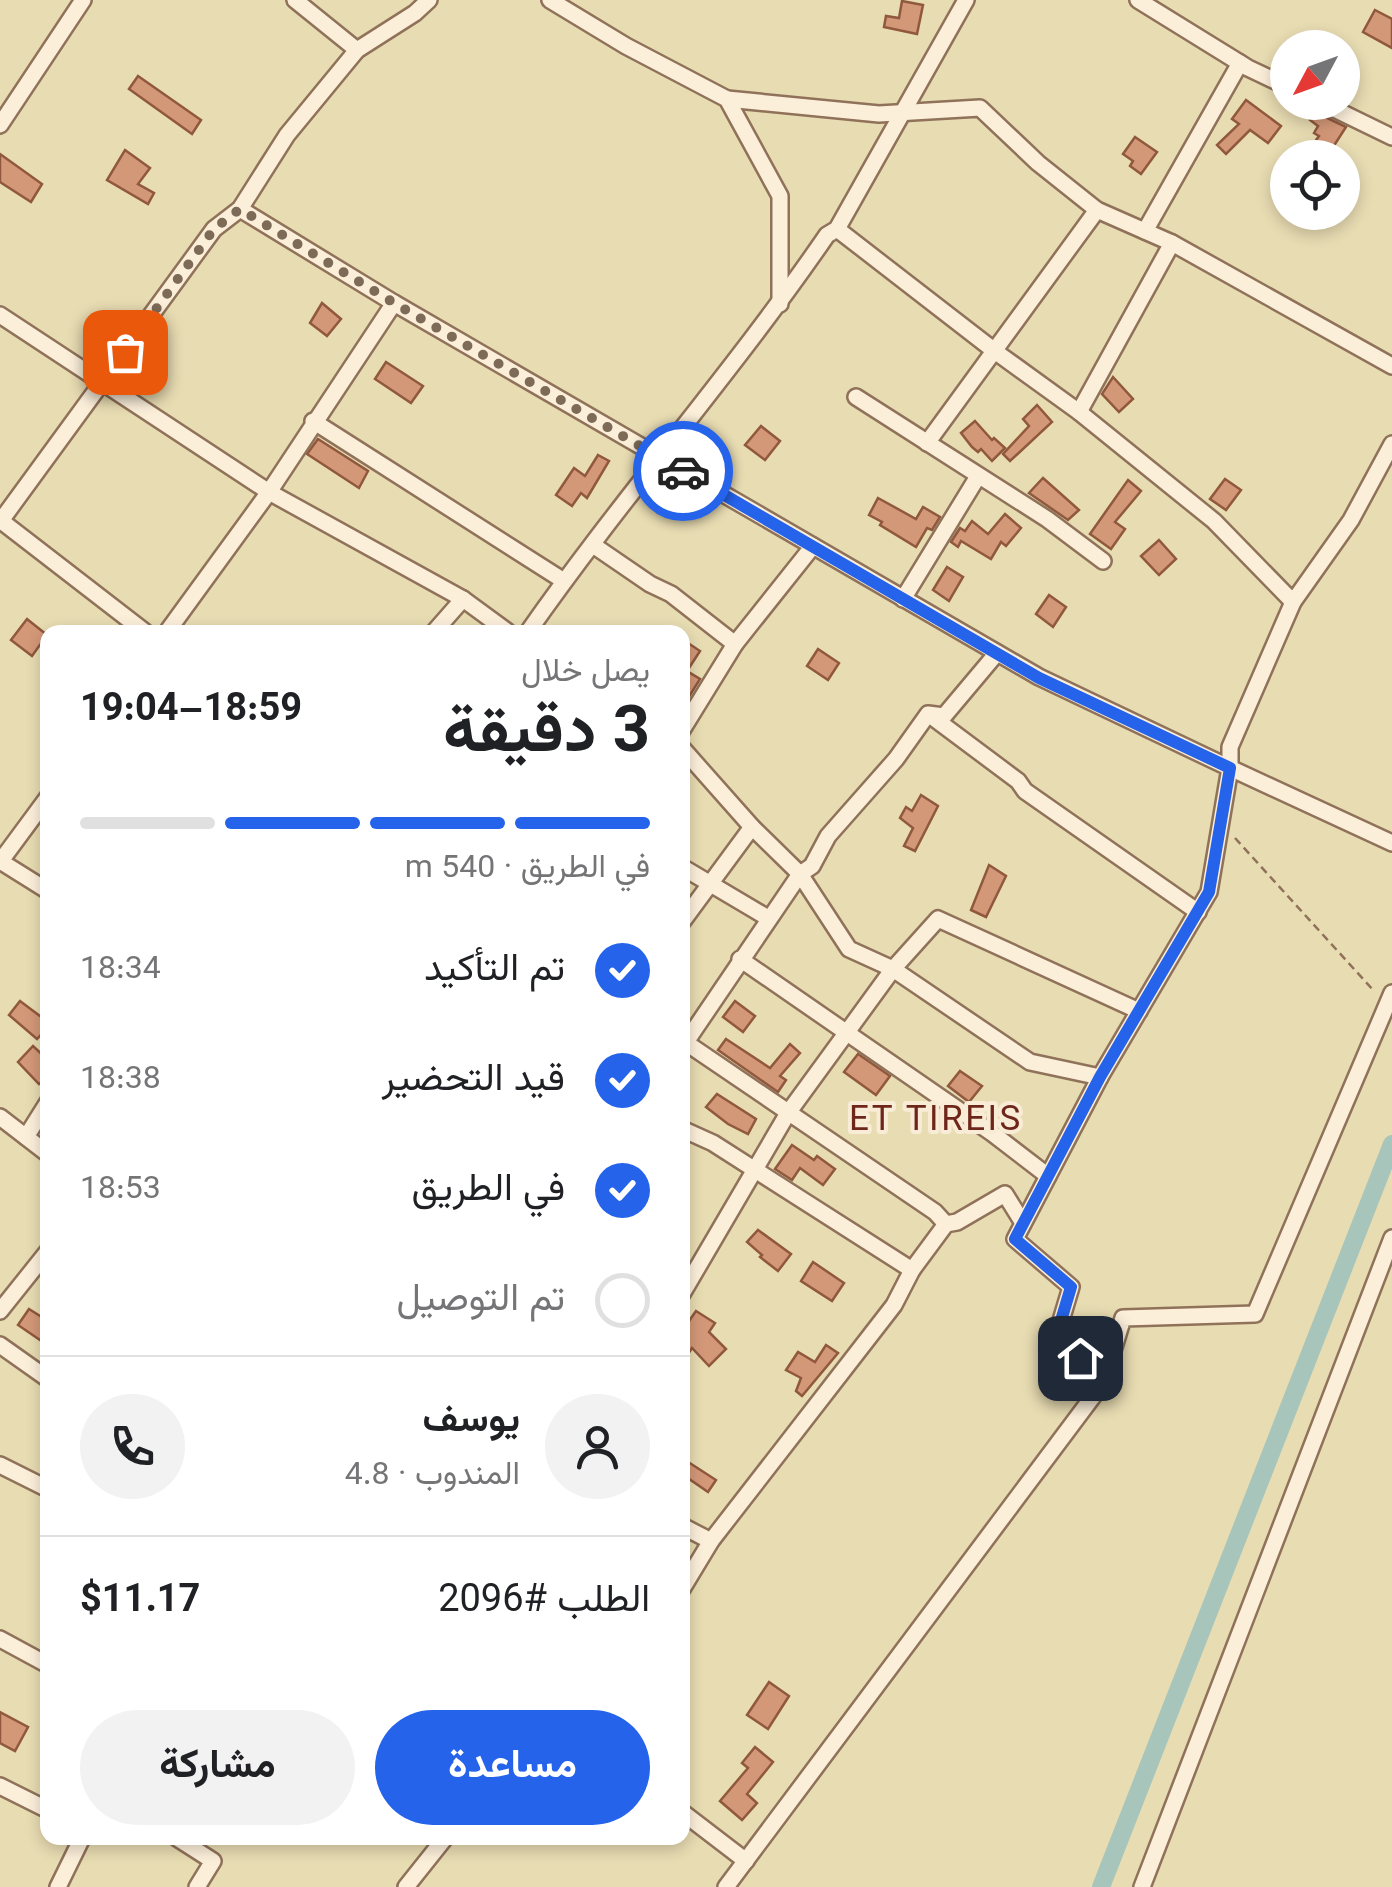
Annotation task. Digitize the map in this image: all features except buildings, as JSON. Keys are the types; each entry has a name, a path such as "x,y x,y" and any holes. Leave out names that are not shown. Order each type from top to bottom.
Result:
{"street":[{"path":"0,125 83,0"},
{"path":"295,0 357,50"},
{"path":"136,625 0,521 214,229 240,209 287,135 357,50 429,0"},
{"path":"550,0 626,46 728,99 879,114 980,108 1038,163 1097,210 1172,243 1392,366"},
{"path":"533,625 780,304 827,235 837,229 966,0"},
{"path":"1138,0 1270,78"},
{"path":"1145,231 1240,63"},
{"path":"728,99 780,196 780,304"},
{"path":"1357,120 1392,137"},
{"path":"240,209 394,303 1039,678 1392,842"},
{"path":"927,443 1097,210"},
{"path":"837,229 1079,412 1214,521 1294,602"},
{"path":"1079,412 1172,243"},
{"path":"172,625 269,492 394,303"},
{"path":"0,315 269,492 463,599 498,625"},
{"path":"856,397 1047,519 1104,561"},
{"path":"313,422 564,580"},
{"path":"1104,1383 1057,1334 1071,1287 1015,1239 1100,1077 1209,892 1230,748 1294,602 1351,520 1392,444"},
{"path":"903,598 978,478"},
{"path":"593,545 671,594 735,644"},
{"path":"690,717 735,644 812,546"},
{"path":"440,625 463,599"},
{"path":"928,714 944,716 997,653"},
{"path":"690,1032 800,874 812,866 828,836 896,759 928,714"},
{"path":"928,714 1025,790 1198,912"},
{"path":"690,757 800,874 848,949 893,968 1030,1062 1100,1077"},
{"path":"40,807 0,861 40,886"},
{"path":"690,910 752,827"},
{"path":"690,873 768,918"},
{"path":"690,1281 788,1113 893,968 938,919 1139,1011"},
{"path":"740,960 992,1133 1048,1176"},
{"path":"726,1887 1104,1383 1123,1318 1256,1314 1390,999"},
{"path":"690,1045 935,1212 946,1224"},
{"path":"26,1138 40,1115"},
{"path":"0,1116 40,1148"},
{"path":"690,1133 713,1143 912,1270"},
{"path":"690,1576 711,1541 894,1304 912,1270 946,1224 957,1222 1004,1194 1023,1224"},
{"path":"1142,1887 1392,1238"},
{"path":"0,1311 40,1261"},
{"path":"0,1345 40,1373"},
{"path":"0,1465 40,1485"},
{"path":"690,1530 711,1541"},
{"path":"0,1639 40,1661"},
{"path":"0,1786 40,1806"},
{"path":"690,1818 746,1861"},
{"path":"58,1887 79,1845"},
{"path":"189,1845 213,1861 197,1887"},
{"path":"406,1887 439,1845"}],"path":[{"path":"1221,822 1390,999"}],"shaded area":[{"path":"0,0 1392,0 1392,1887 0,1887"}],"waterway":[{"path":"1101,1887 1392,1144"}],"way so far":[{"path":"125,352 214,229 240,209 683,471"}],"district":[{"name":"ET TIREIS","path":"936,1121"}],"route":[{"path":"683,471 1039,678 1230,768 1209,892 1100,1077 1015,1239 1071,1287 1057,1334 1080,1358"}]}
